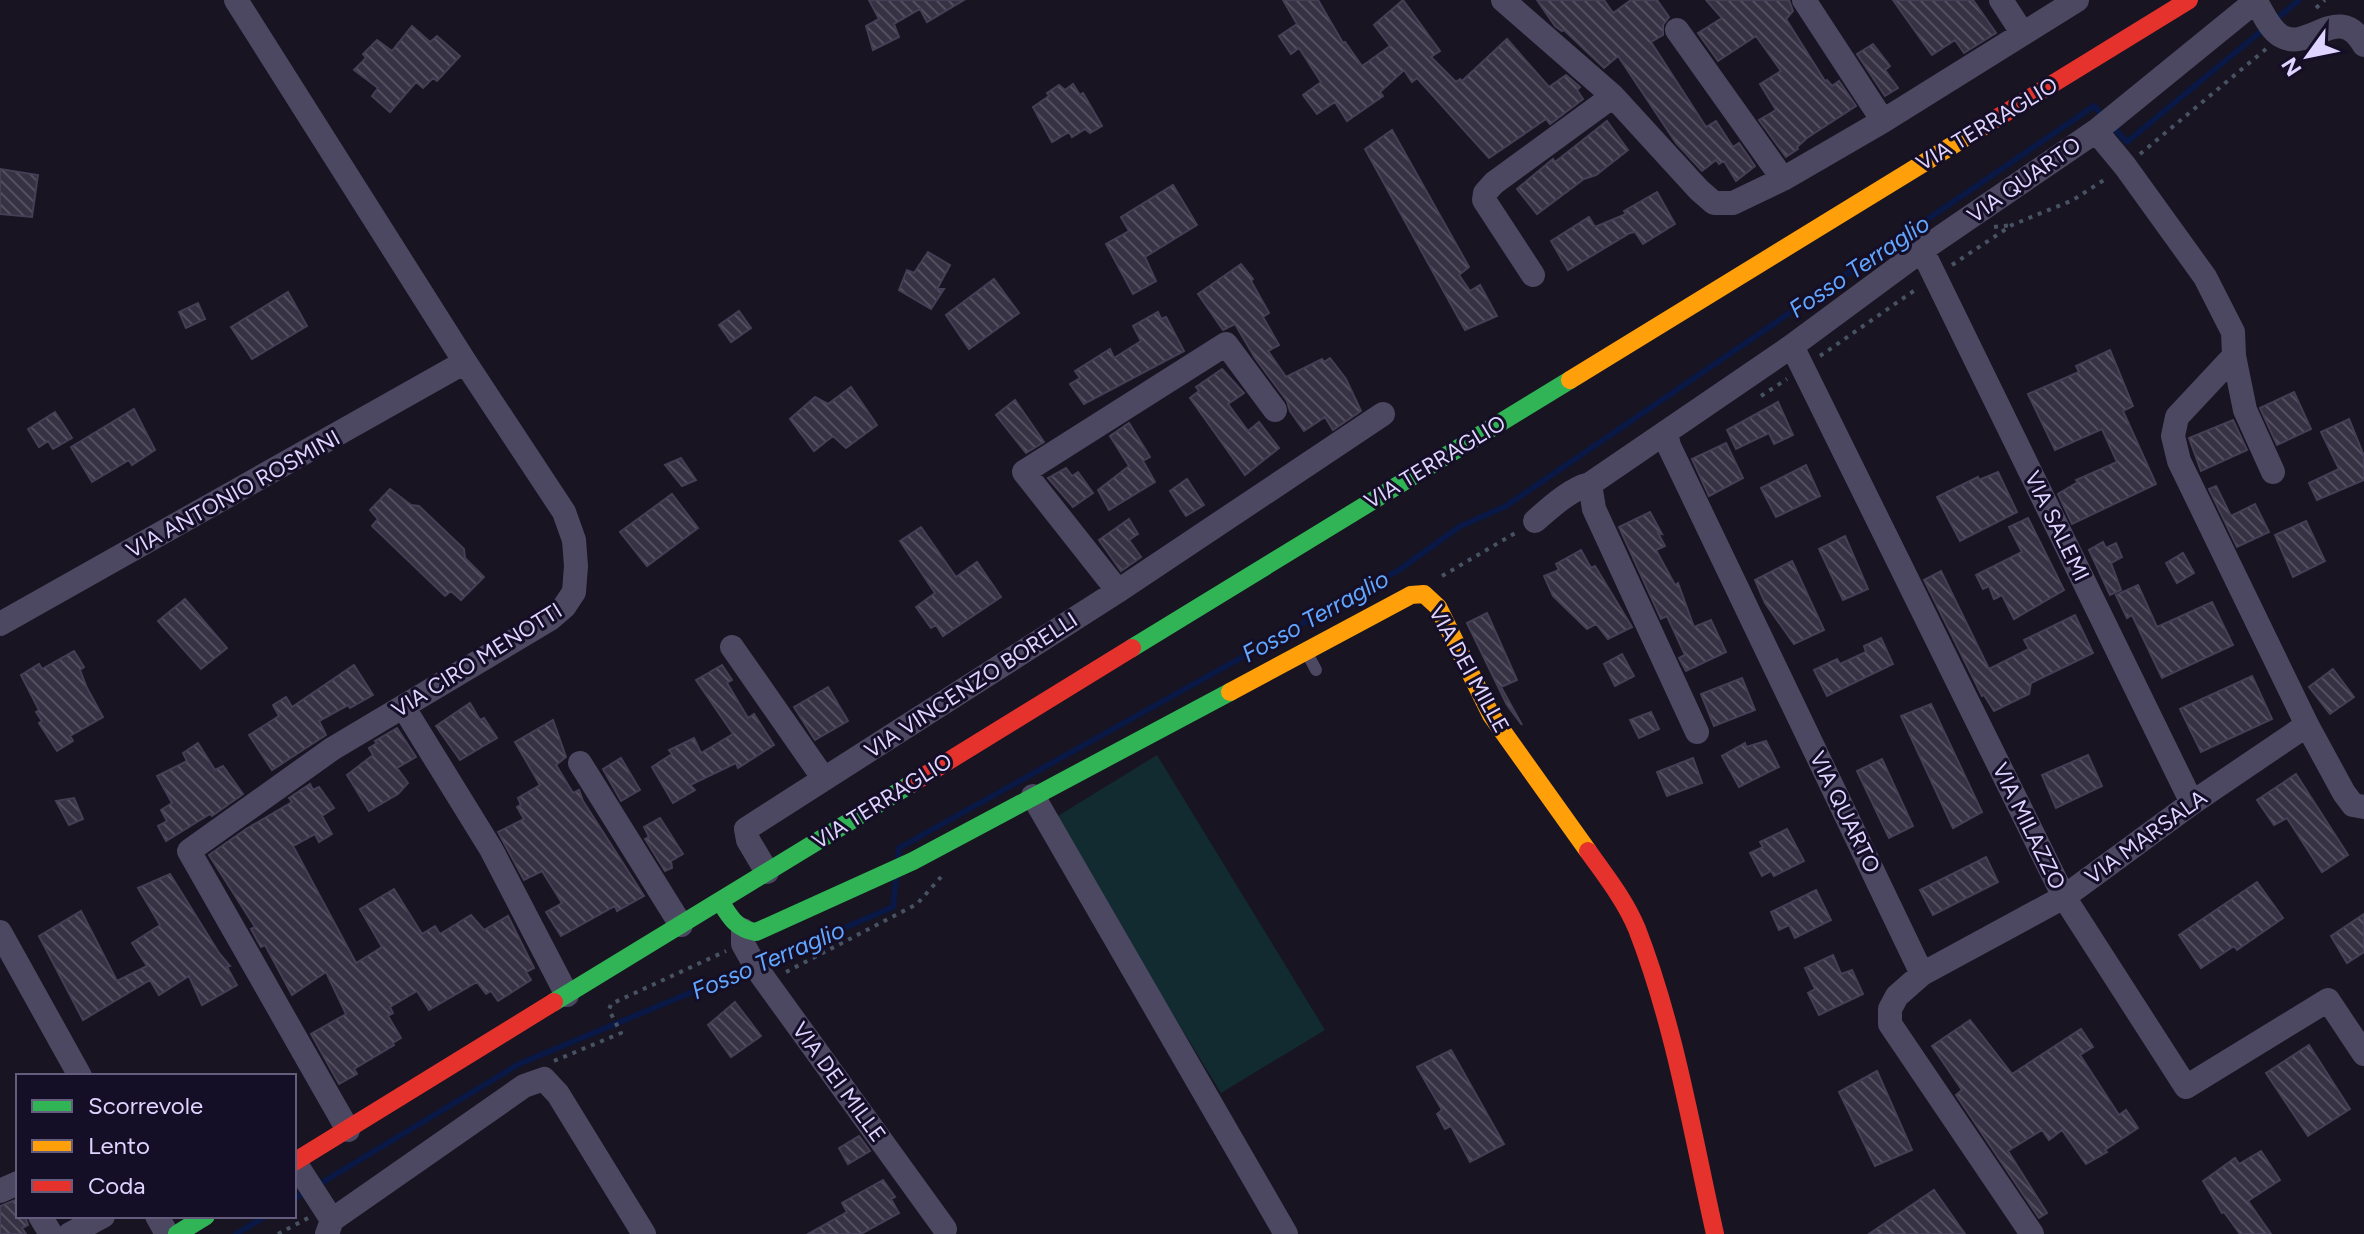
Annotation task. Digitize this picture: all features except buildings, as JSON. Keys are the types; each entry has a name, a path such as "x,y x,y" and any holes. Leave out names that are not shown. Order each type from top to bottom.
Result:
{"main road":[{"name":"VIA TERRAGLIO","path":"298,1167 348,1130 1430,465 2163,6 2189,0"},
{"name":"VIA DEI MILLE","path":"747,948 756,932 883,876 1033,796 1152,741 1306,651 1411,595 1424,594 1438,607 1491,715 1617,892 1636,927 1672,1039 1715,1234"},
{"name":"VIA DEI MILLE","path":"720,901 747,948"},
{"path":"177,1234 203,1218"}],"street":[{"name":"VIA CIRO MENOTTI","path":"236,0 465,362 564,512 574,540 574,592 564,607 550,619 332,749 189,851 348,1130"},
{"path":"1505,0 1613,96 1714,203 1733,203 1783,179 1883,121 2077,0"},
{"path":"1804,0 1883,121"},
{"path":"2001,0 2023,34"},
{"path":"2265,14 2288,39 2333,25 2346,26 2357,32 2364,45"},
{"name":"VIA QUARTO","path":"1535,521 1548,509 1590,484 1792,346 1922,250 2265,14"},
{"path":"1677,30 1783,179"},
{"path":"1533,275 1484,200 1485,193 1494,183 1613,96"},
{"path":"2104,127 2123,163 2205,277 2233,332 2234,356 2245,410 2273,472"},
{"name":"VIA SALEMI","path":"1922,250 2192,803"},
{"path":"1118,591 1024,472 1226,344 1275,410"},
{"name":"VIA MILAZZO","path":"1792,346 2064,897 2186,1087 2328,1000 2364,1054"},
{"path":"2234,356 2177,417 2173,436 2179,461 2307,725 2344,793 2353,805 2364,807"},
{"name":"VIA ANTONIO ROSMINI","path":"0,624 465,362"},
{"name":"VIA VINCENZO BORELLI","path":"767,872 748,840 746,829 1118,591 1383,414"},
{"name":"VIA QUARTO","path":"1666,432 1669,446 1922,974"},
{"path":"1590,484 1594,509 1697,732"},
{"path":"732,647 824,779"},
{"path":"404,708 491,849 567,995"},
{"name":"VIA MARSALA","path":"2032,1234 1890,1024 1890,1009 1897,996 1922,974 2064,897 2192,803 2307,725"},
{"path":"580,763 681,925"},
{"path":"1033,796 1286,1234"},
{"path":"0,932 79,1074"},
{"name":"VIA DEI MILLE","path":"747,948 945,1229"},
{"path":"298,1167 327,1219 482,1113 524,1086 544,1079 558,1094 644,1234"},
{"path":"70,1234 99,1218"}],"lane":[{"path":"1306,651 1316,670"}],"path":[{"path":"2012,225 2073,200 2123,163 2265,14"},
{"path":"1424,594 1432,582 1535,521"},
{"path":"619,1028 609,1010 611,1004 747,948"}],"green space":[{"path":"1157,755 1325,1030 1221,1093 1053,819"}],"waterway":[{"name":"Fosso Terraglio","path":"2274,21 2299,0"},
{"name":"Fosso Terraglio","path":"2112,126 2127,142 2265,28"},
{"name":"Fosso Terraglio","path":"898,856 899,848 1399,570 1459,527 1506,506 2094,106 2105,118"},
{"name":"Fosso Terraglio","path":"760,964 893,907 896,879"},
{"name":"Fosso Terraglio","path":"318,1185 519,1064 750,968"},
{"name":"Fosso Terraglio","path":"296,1198 308,1190"},
{"name":"Fosso Terraglio","path":"236,1234 263,1218"}],"traffic: fast":[{"path":"1132,648 1570,380"},
{"path":"720,901 738,925 756,932 913,861 1230,692"},
{"path":"554,1002 911,784"},
{"path":"177,1234 203,1218"}],"traffic: slow":[{"path":"1570,380 1984,126"},
{"path":"1230,692 1411,595 1424,594 1438,607 1491,715 1588,851"}],"traffic: jam":[{"path":"1984,126 2189,0"},
{"path":"911,784 1132,648"},
{"path":"1588,851 1627,908 1650,966 1682,1080 1715,1234"},
{"path":"296,1161 554,1002"}]}
